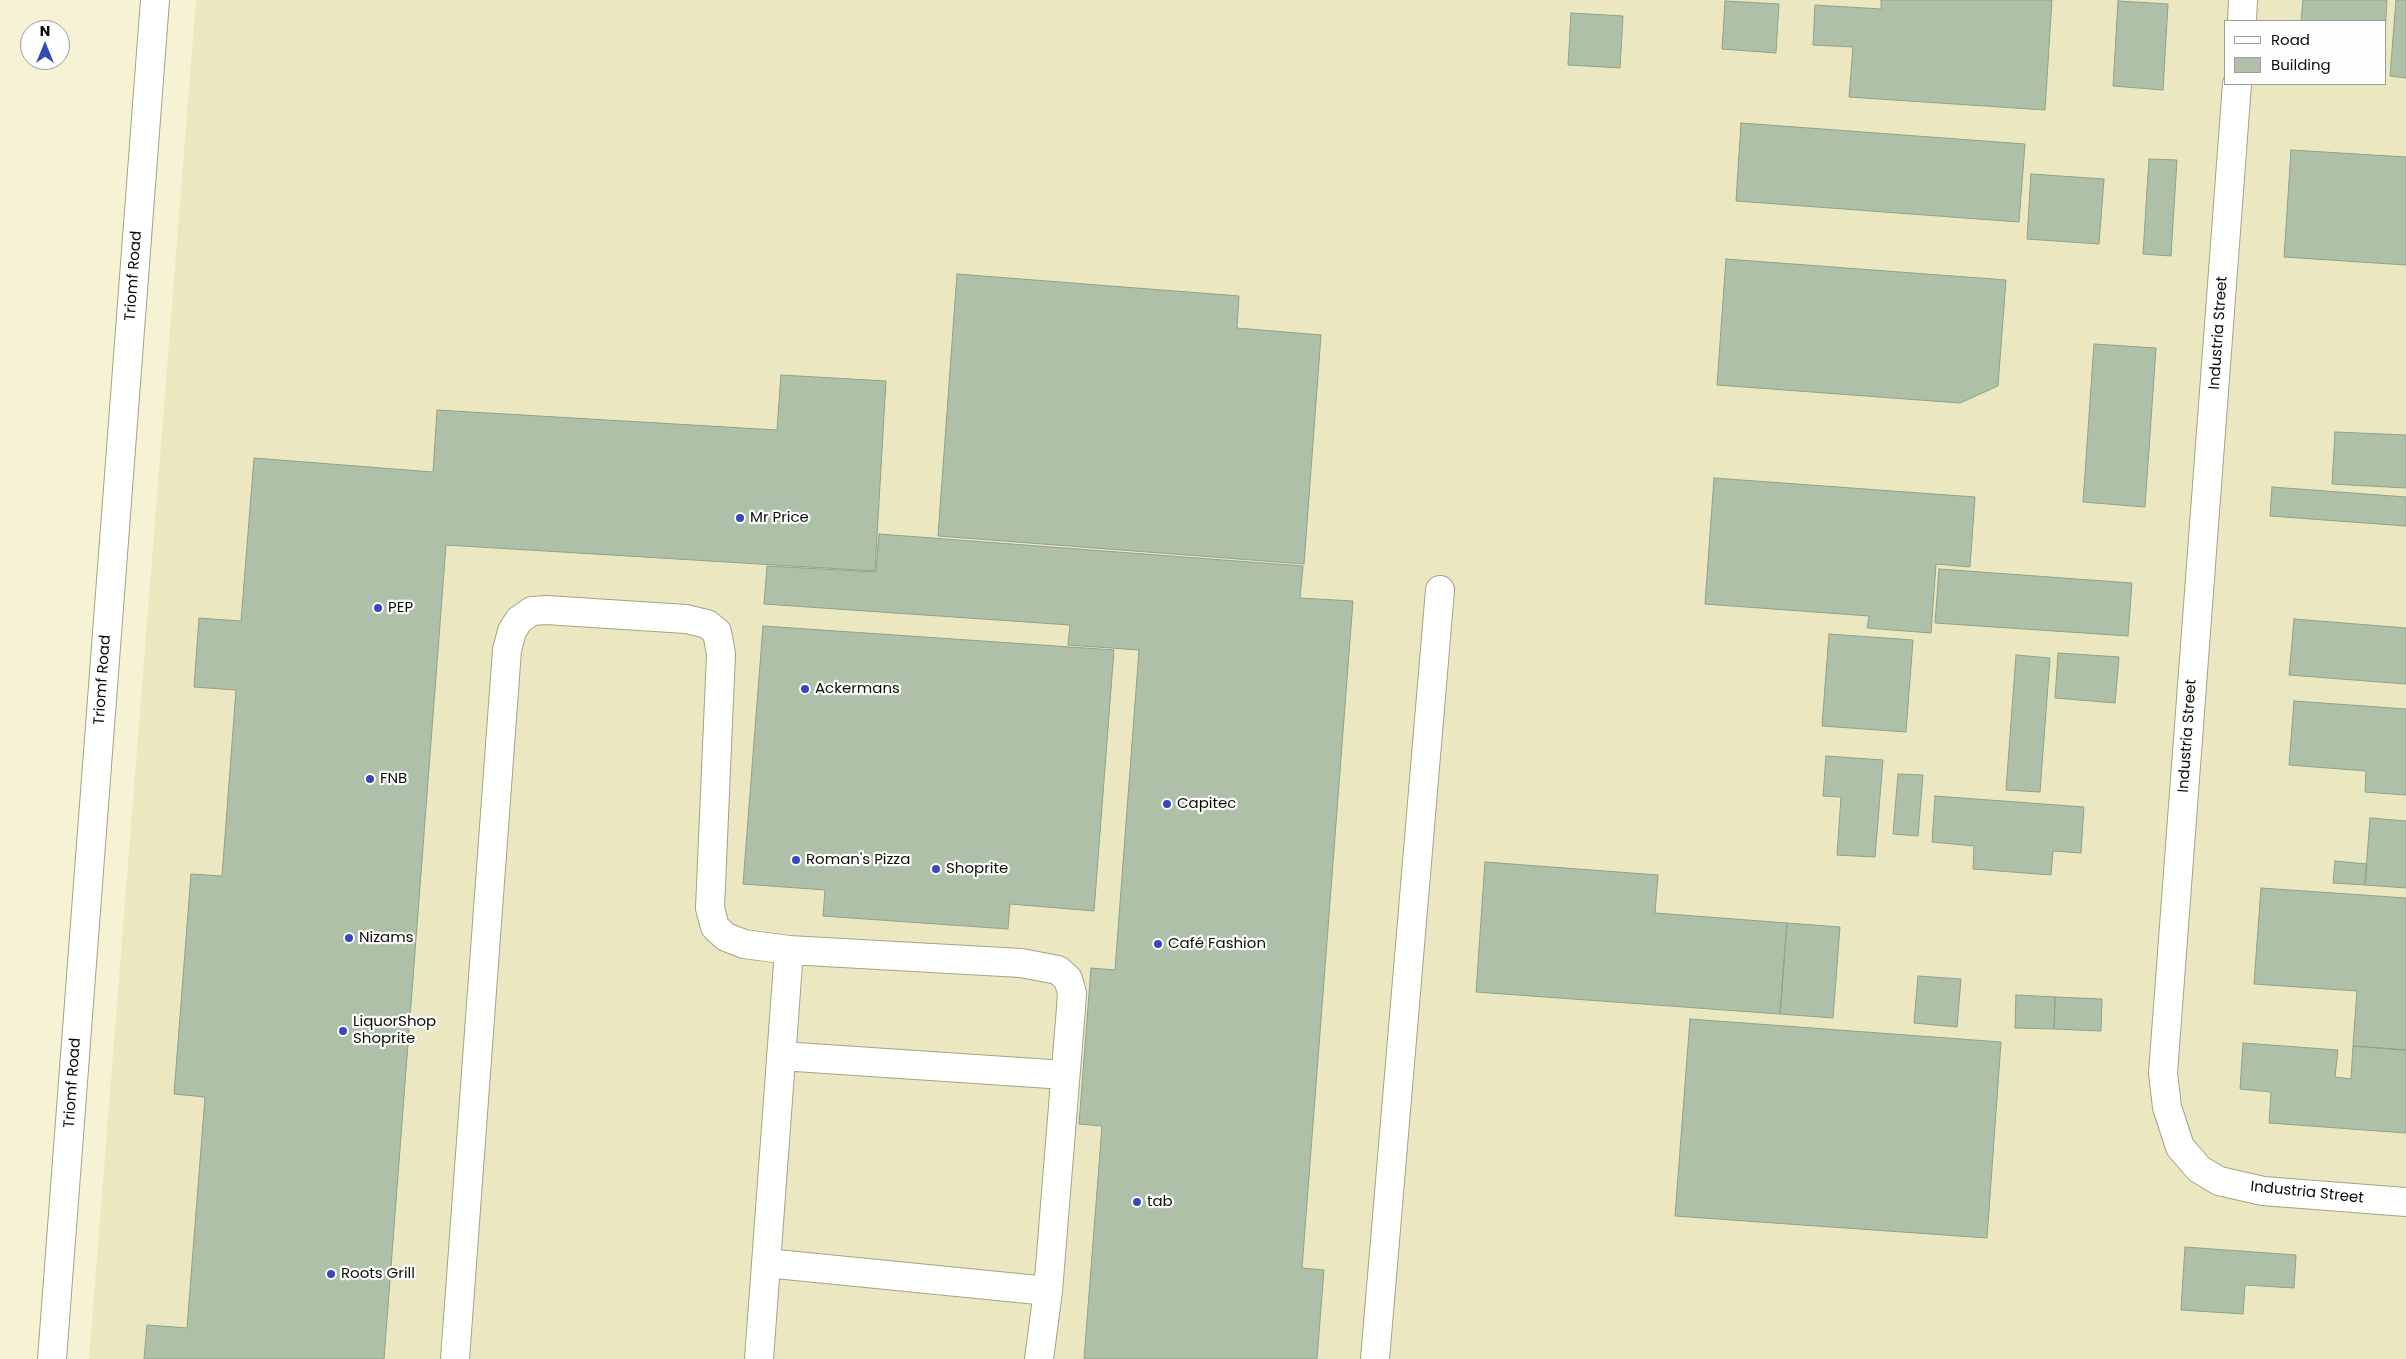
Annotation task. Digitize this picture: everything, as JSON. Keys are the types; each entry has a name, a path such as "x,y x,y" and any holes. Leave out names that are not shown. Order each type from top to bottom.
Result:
{"street":[{"name":"Triomf Road","path":"52,1359 155,0"},
{"path":"2242,20 2243,0"},
{"name":"Industria Street","path":"2237,85 2163,1073 2167,1107 2180,1147 2199,1169 2219,1181 2263,1191 2406,1202"},
{"path":"1375,1359 1440,590"},
{"path":"455,1359 507,650 512,631 519,620 532,611 686,619 706,624 717,632 721,654 710,908 715,927 726,937 744,944 789,950 1022,963 1058,970 1068,979 1072,993 1048,1291 1039,1359"},
{"path":"759,1359 789,950"},
{"path":"781,1056 1065,1075"},
{"path":"766,1263 1048,1291"}],"shaded area":[{"path":"196,0 2406,0 2406,1359 89,1359"}],"building":[{"path":"1881,0 2052,0 2045,110 1849,97 1853,47 1813,45 1815,5 1881,9"},
{"path":"2303,0 2387,0 2386,20 2301,20"},
{"path":"2396,0 2406,0 2406,78 2390,76"},
{"path":"1725,1 1779,4 1776,53 1722,49"},
{"path":"2118,1 2168,4 2163,90 2113,86"},
{"path":"1571,13 1623,16 1620,68 1568,65"},
{"path":"1741,123 2025,144 2019,222 1736,201"},
{"path":"2291,150 2406,157 2406,265 2284,257"},
{"path":"2149,159 2177,160 2171,256 2143,254"},
{"path":"2031,174 2104,179 2099,244 2027,239"},
{"path":"1726,259 2006,280 1998,386 1960,403 1717,385"},
{"path":"957,274 1239,296 1237,328 1321,335 1304,564 938,536"},
{"path":"2094,344 2156,348 2145,507 2083,502"},
{"path":"781,375 886,381 875,571 446,545 384,1359 144,1359 147,1325 187,1328 205,1097 174,1094 191,874 222,876 236,690 194,687 199,618 241,621 254,458 433,472 437,410 777,430"},
{"path":"2335,432 2406,435 2406,488 2332,484"},
{"path":"1714,478 1975,497 1970,567 1936,564 1931,633 1867,628 1869,616 1705,604"},
{"path":"2272,487 2406,497 2406,526 2270,516"},
{"path":"879,534 1303,566 1300,598 1353,601 1302,1268 1324,1270 1317,1359 1084,1359 1102,1126 1079,1124 1091,968 1115,970 1139,650 1068,645 1070,625 764,604 767,566 876,572"},
{"path":"1939,569 2132,583 2128,636 1935,623"},
{"path":"2294,619 2406,628 2406,684 2289,675"},
{"path":"763,626 1114,650 1094,911 1010,904 1008,929 823,916 825,890 743,884"},
{"path":"1829,634 1913,640 1906,732 1822,726"},
{"path":"2058,653 2119,657 2115,703 2055,698"},
{"path":"2016,655 2050,658 2040,792 2006,790"},
{"path":"2294,701 2406,709 2406,795 2365,792 2366,771 2289,765"},
{"path":"1826,756 1883,760 1875,857 1837,855 1841,797 1823,796"},
{"path":"1898,774 1923,775 1918,836 1893,834"},
{"path":"1935,796 2084,807 2081,853 2053,851 2051,875 1973,869 1974,846 1932,842"},
{"path":"2370,818 2406,821 2406,888 2365,885"},
{"path":"2335,861 2367,864 2365,885 2333,883"},
{"path":"1485,862 1658,875 1655,913 1787,923 1780,1014 1476,992"},
{"path":"2261,888 2406,898 2406,1050 2353,1046 2357,991 2254,984"},
{"path":"1787,923 1840,927 1833,1018 1780,1014"},
{"path":"1918,976 1961,979 1957,1027 1914,1023"},
{"path":"2016,995 2055,997 2054,1029 2015,1028"},
{"path":"2055,997 2102,999 2101,1031 2054,1029"},
{"path":"1690,1019 2001,1042 1987,1238 1675,1216"},
{"path":"2243,1043 2338,1050 2335,1077 2351,1079 2353,1046 2406,1050 2406,1133 2269,1123 2271,1092 2240,1089"},
{"path":"2185,1247 2296,1255 2294,1288 2245,1285 2243,1314 2181,1310"}],"place":[{"name":"Mr Price","path":"740,518"},
{"name":"PEP","path":"378,608"},
{"name":"Ackermans","path":"805,689"},
{"name":"FNB","path":"370,779"},
{"name":"Capitec","path":"1167,804"},
{"name":"Roman's Pizza","path":"796,860"},
{"name":"Shoprite","path":"936,869"},
{"name":"Nizams","path":"349,938"},
{"name":"Café Fashion","path":"1158,944"},
{"name":"LiquorShop Shoprite","path":"343,1031"},
{"name":"tab","path":"1137,1202"},
{"name":"Roots Grill","path":"331,1274"}]}
